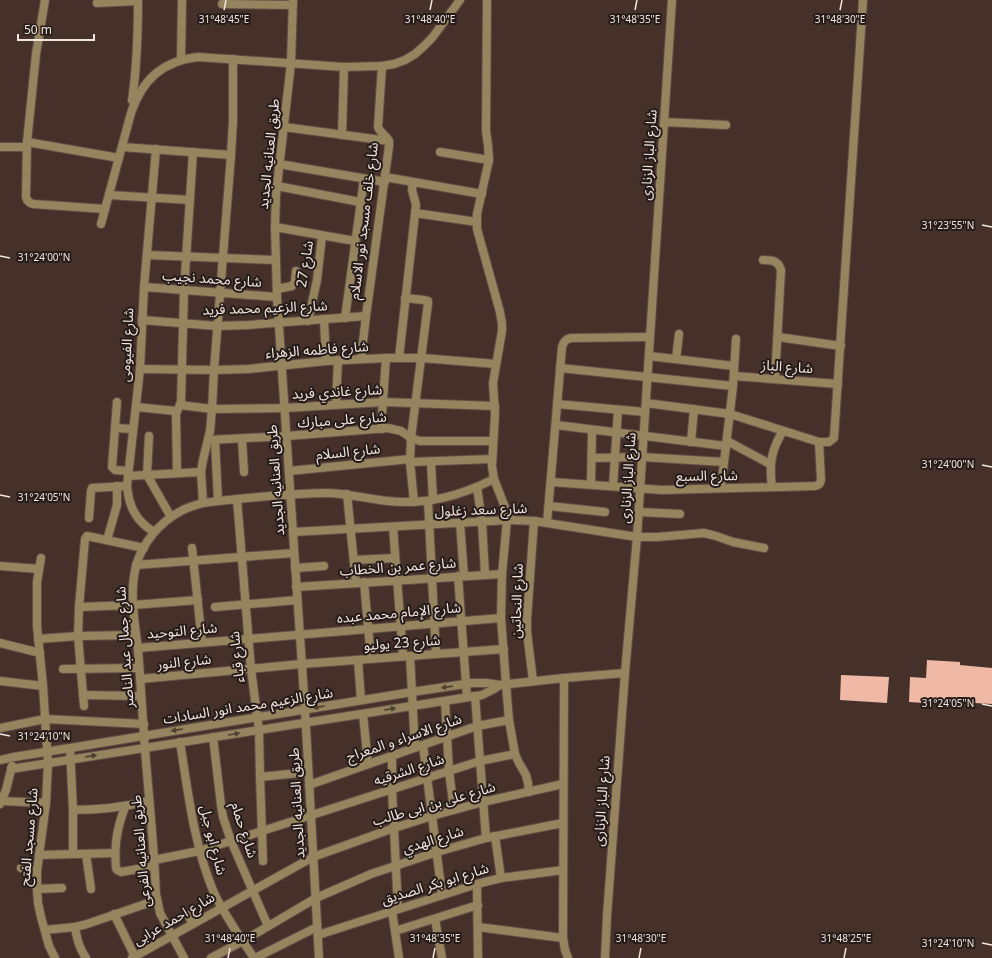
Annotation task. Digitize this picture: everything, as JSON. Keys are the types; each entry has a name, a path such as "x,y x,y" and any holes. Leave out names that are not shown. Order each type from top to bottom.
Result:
{"street":[{"path":"45,0 36,54 26,145 26,197 27,200 33,204 105,209"},
{"path":"181,60 182,0"},
{"path":"101,224 135,101 148,80 169,64 198,57 344,67 382,66 394,64 415,54 424,46 432,38 460,0"},
{"path":"488,0 486,131 489,160 477,214 477,229 502,324 493,383 495,406 492,472 508,520 502,574 501,618 504,649 503,685 515,754 526,775 529,792"},
{"name":"شارع الباز الزنارى","path":"605,958 624,673 637,537 672,0"},
{"path":"646,403 730,414 819,442 830,442 834,438 863,0"},
{"path":"97,3 138,1 136,79 131,113"},
{"path":"222,4 293,2"},
{"name":"طريق العنانيه الجديد","path":"293,2 291,63 279,164 275,227 277,293 305,710 319,958"},
{"path":"218,501 211,440 212,409 217,326 231,155 233,121 233,59"},
{"name":"شارع خلف مسجد نور الاسلام","path":"361,359 389,141 387,137 380,132 378,127 382,66"},
{"path":"342,135 344,67"},
{"path":"664,122 726,125"},
{"path":"284,128 389,141"},
{"path":"0,147 26,145 119,158"},
{"path":"122,146 231,155"},
{"name":"شارع الفيومى","path":"154,532 140,521 134,513 130,504 127,486 140,369 144,287 156,149"},
{"path":"177,473 176,417 181,370 182,324 193,152"},
{"path":"440,152 489,160"},
{"path":"279,164 364,179 385,179 413,182 482,194"},
{"path":"345,318 364,179"},
{"path":"399,358 416,213 416,205 412,190 413,182"},
{"path":"277,186 360,202"},
{"path":"109,195 190,200"},
{"path":"416,213 477,222"},
{"path":"275,227 355,241"},
{"name":"شارع 27","path":"308,321 317,280 322,236"},
{"path":"147,255 276,260"},
{"path":"762,260 777,262 782,270 775,379"},
{"path":"277,293 294,284 296,271"},
{"name":"شارع محمد نجيب","path":"144,287 220,292 277,293"},
{"path":"405,298 428,301 411,438 410,461 414,502"},
{"name":"شارع الزعيم محمد فريد","path":"142,320 217,326 366,316"},
{"path":"324,319 326,361"},
{"path":"676,359 679,334"},
{"path":"547,523 563,342 566,339 571,338 650,337"},
{"path":"778,337 840,346"},
{"path":"721,488 733,386 736,339"},
{"path":"649,356 734,366"},
{"path":"382,429 386,358"},
{"name":"شارع فاطمه الزهراء","path":"140,369 214,370 282,366 338,360 386,358 422,358 496,364"},
{"path":"336,405 338,360"},
{"path":"560,368 733,386"},
{"name":"شارع الباز","path":"734,376 838,384"},
{"path":"117,402 112,468 128,473 147,475 201,472"},
{"name":"شارع غاندي فريد","path":"136,407 212,409 284,408 383,402 495,406"},
{"path":"557,404 645,412"},
{"path":"691,442 694,409"},
{"path":"613,486 618,410"},
{"path":"556,425 691,442 726,444 770,464"},
{"path":"115,428 133,429"},
{"name":"شارع على مبارك","path":"211,440 394,429 415,440 493,441"},
{"path":"591,484 592,430"},
{"path":"772,487 770,464 774,447 783,431"},
{"path":"149,436 147,475 171,517"},
{"path":"242,439 244,472"},
{"path":"203,503 201,472 202,460 211,440"},
{"name":"شارع السبع","path":"551,482 662,490 818,486 822,480 819,442"},
{"path":"592,458 642,457 724,462"},
{"name":"شارع السلام","path":"288,471 410,461 431,462 492,459"},
{"path":"431,462 429,525 436,654"},
{"name":"شارع جمال عبد الناصر","path":"144,736 138,648 133,605 133,585 136,565 144,548 154,532 171,517 192,506 203,503 290,494 347,494 387,501 414,502 458,494 476,488 494,479"},
{"path":"107,540 117,505 117,486"},
{"path":"89,518 91,489 127,486"},
{"path":"476,488 482,522 485,574"},
{"path":"347,494 354,560 360,582 368,629 371,659"},
{"name":"شارع قباء","path":"236,499 251,669 259,730 263,861"},
{"path":"549,506 605,512"},
{"path":"638,512 680,514"},
{"name":"شارع سعد زغلول","path":"293,532 508,520 534,521 637,537 704,534 716,536 733,542 764,548"},
{"name":"شارع النحاتين","path":"533,681 527,619 534,521"},
{"path":"460,523 461,621 466,684 471,696 477,726 486,838"},
{"path":"392,527 401,626 407,656 419,746 428,778 442,895"},
{"path":"84,706 78,636 85,539 87,536 144,548"},
{"path":"192,548 202,642"},
{"path":"136,565 294,553"},
{"name":"شارع مسجد الفتح","path":"41,558 36,594 37,626 46,719 48,764 46,802 37,871 37,889 38,903 49,946 55,958"},
{"path":"354,560 395,558"},
{"path":"0,566 39,569"},
{"path":"295,568 324,566"},
{"name":"شارع عمر بن الخطاب","path":"296,587 502,574"},
{"path":"79,607 198,600"},
{"path":"215,607 297,600"},
{"name":"شارع الإمام محمد عبده","path":"300,634 501,618"},
{"name":"شارع التوحيد","path":"138,648 300,634"},
{"path":"38,639 78,636 136,635"},
{"path":"0,643 40,653"},
{"name":"شارع 23 يوليو","path":"302,664 504,649"},
{"path":"358,660 361,700"},
{"name":"شارع النور","path":"140,679 302,664"},
{"path":"63,669 139,668"},
{"name":"شارع الزعيم محمد انور السادات","path":"0,760 466,684 486,683 503,685 624,673"},
{"path":"564,678 563,938 564,950 568,958"},
{"path":"0,681 43,686"},
{"name":"شارع الزعيم محمد انور السادات","path":"12,769 445,701 488,693 503,685"},
{"path":"83,695 141,696"},
{"path":"445,701 449,771 454,810"},
{"path":"363,714 368,764"},
{"path":"0,728 46,719 144,724"},
{"name":"شارع الاسراء و المعراج","path":"309,784 477,726 509,720"},
{"name":"طريق العنانيه الفرعى","path":"144,736 157,900 160,913 184,958"},
{"name":"شارع حمام","path":"213,737 223,817 231,841 268,926"},
{"name":"شارع ابو جبل","path":"180,742 199,850 208,879 221,908 254,958"},
{"path":"70,748 73,810 73,854"},
{"name":"شارع الشرقيه","path":"115,853 116,868 119,872 231,841 480,761 515,754"},
{"path":"392,756 395,931 399,958"},
{"path":"14,757 6,790 1,802 46,802"},
{"path":"260,777 308,772"},
{"name":"شارع على بن ابى طالب","path":"313,857 432,816 483,802 563,784"},
{"path":"73,810 90,810 125,806 149,801"},
{"path":"39,856 115,853 120,821 125,806"},
{"name":"شارع الهدي","path":"211,958 316,898 371,874 437,852 486,838 563,823"},
{"path":"495,836 501,878"},
{"path":"86,854 91,889"},
{"name":"شارع احمد عرابى","path":"134,957 313,857"},
{"path":"22,868 37,871"},
{"name":"شارع ابو بكر الصديق","path":"318,935 477,884 501,878 563,870"},
{"path":"477,884 478,958"},
{"path":"37,889 62,888"},
{"path":"45,930 75,927 87,924 157,900"},
{"path":"395,931 478,905"},
{"path":"114,914 134,957"},
{"path":"188,915 193,924"},
{"path":"435,918 442,958"},
{"path":"75,927 80,950 86,958"},
{"path":"254,958 317,927"},
{"path":"478,927 563,938"}],"building":[{"path":"927,660 960,662 960,665 992,668 992,704 957,702 956,705 909,702 910,677 926,678"},
{"path":"841,675 889,677 887,703 840,700"}]}
